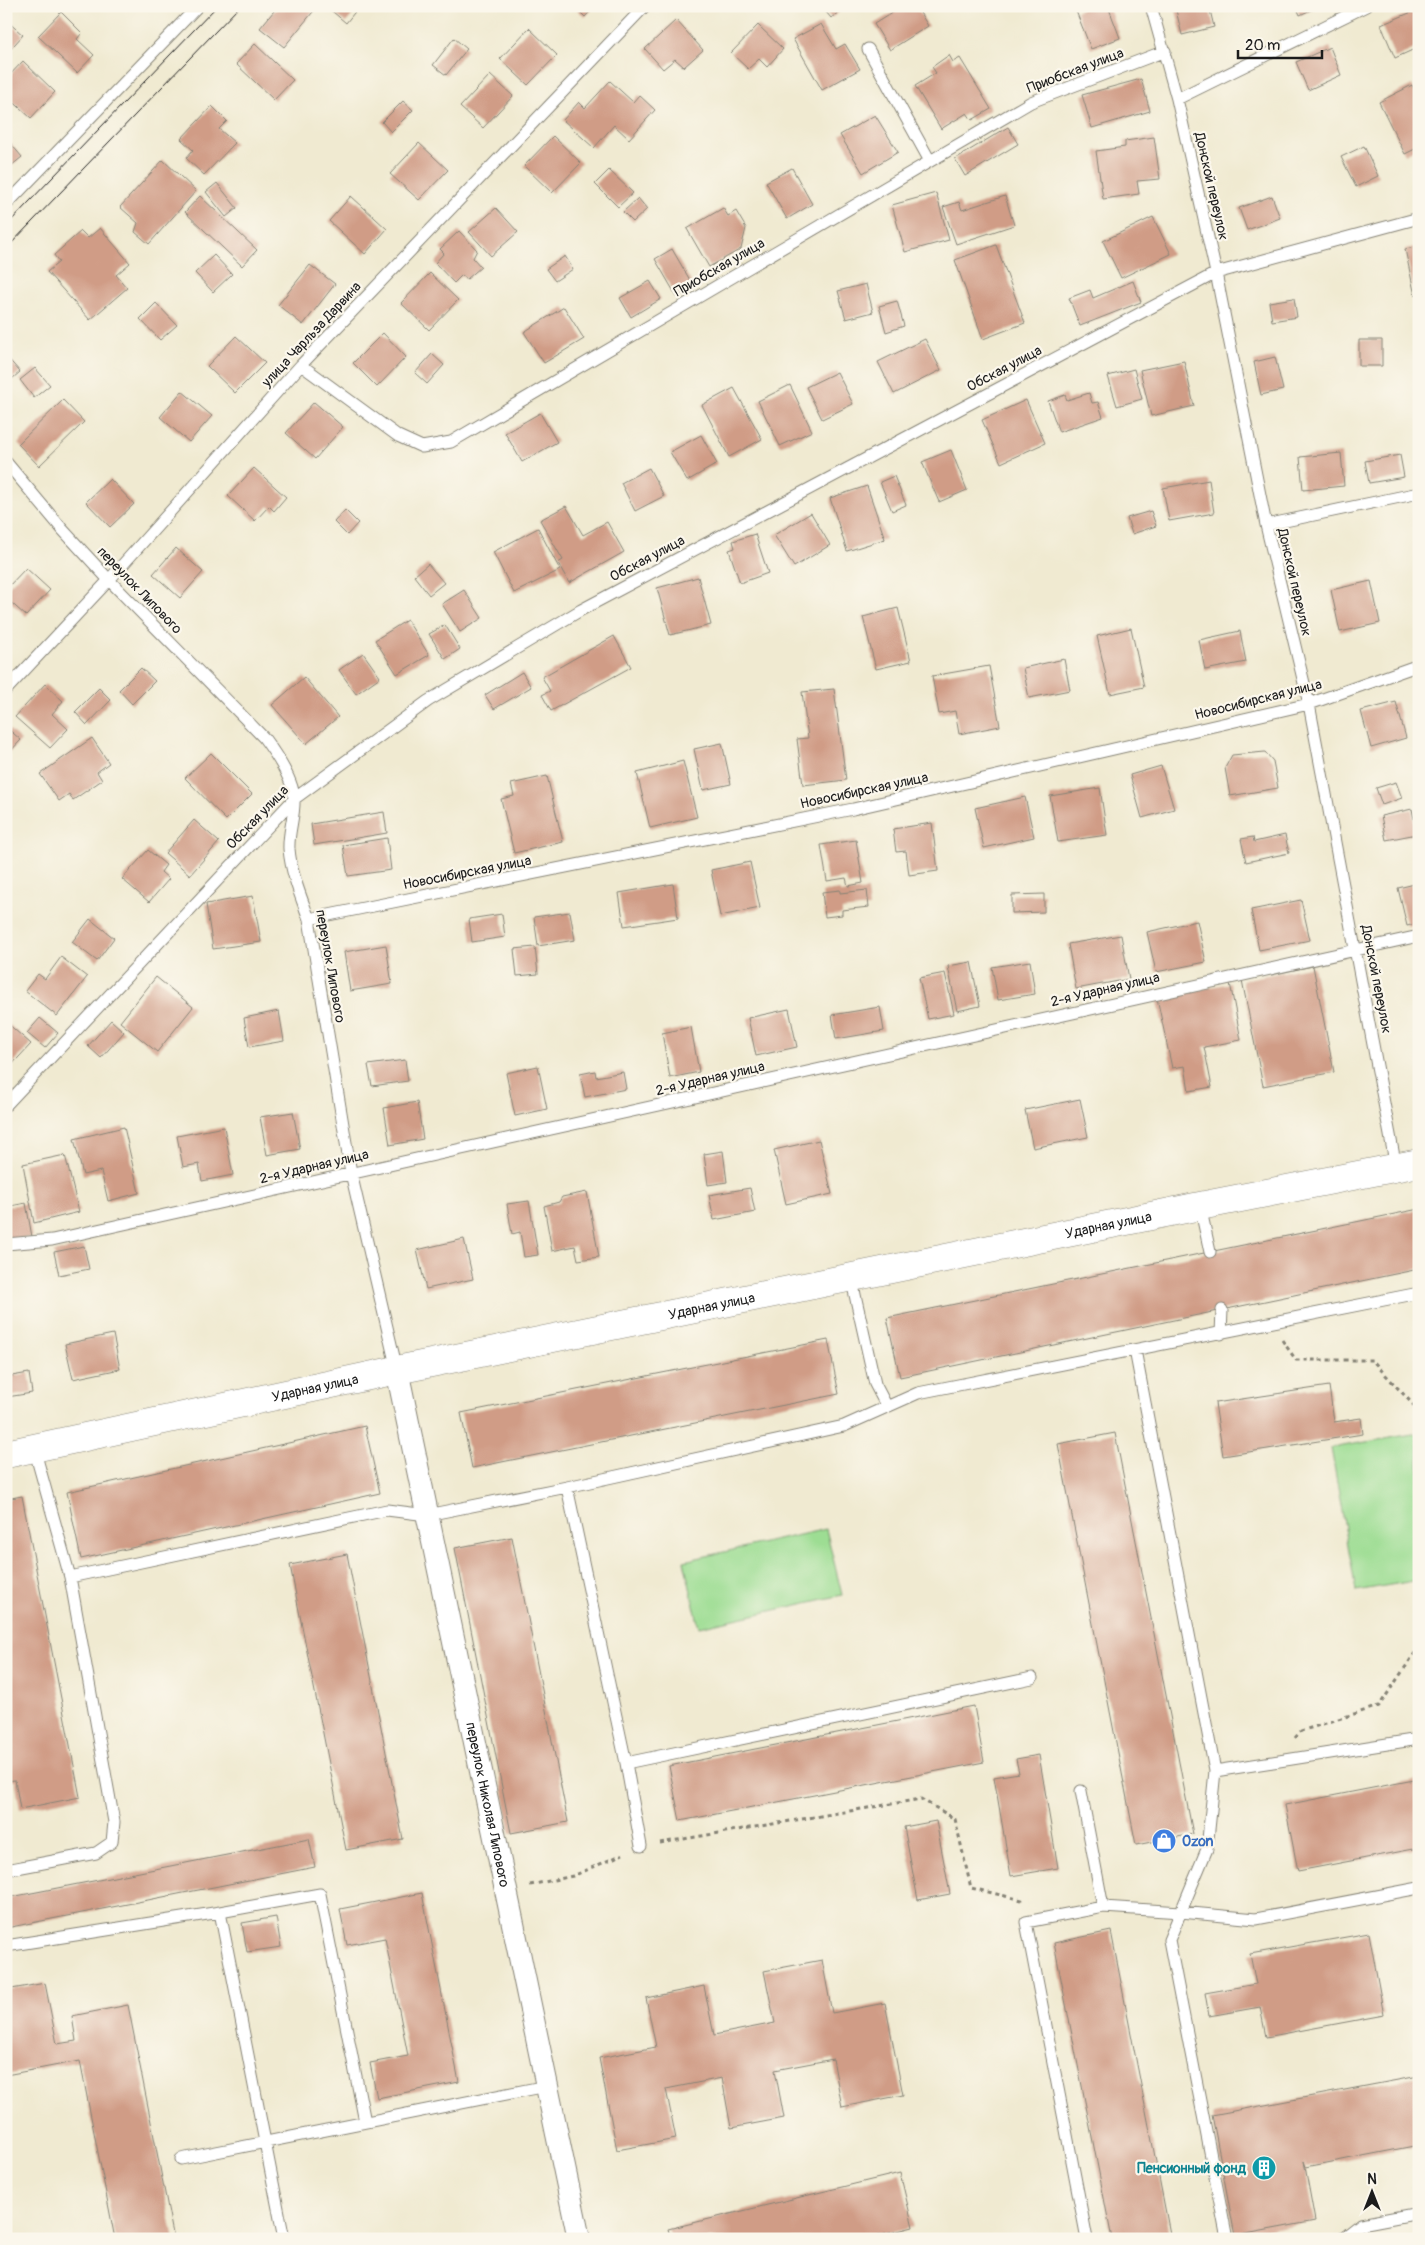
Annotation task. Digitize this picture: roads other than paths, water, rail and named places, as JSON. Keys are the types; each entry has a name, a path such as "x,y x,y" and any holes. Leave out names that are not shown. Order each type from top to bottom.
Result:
{"street":[{"name":"Ударная улица","path":"6,1454 397,1370 1408,1165"},
{"name":"переулок Николая Липового","path":"397,1370 579,2239"}],"lane":[{"path":"6,205 198,6"},
{"name":"улица Чарльза Дарвина","path":"6,690 109,580 301,365 645,6"},
{"name":"Донской переулок","path":"1151,6 1177,99 1216,273 1266,525 1309,704 1356,948 1408,1165"},
{"path":"1177,99 1366,6"},
{"path":"868,49 930,161"},
{"name":"Приобская улица","path":"301,365 398,436 422,447 451,442 1031,102 1165,51"},
{"name":"Обская улица","path":"6,1105 294,799 428,701 581,610 1216,273 1419,218"},
{"name":"переулок Липового","path":"6,462 63,530 109,580 264,738 277,756 290,784 294,799 289,849 295,879 309,919 351,1173 397,1370"},
{"path":"1266,525 1419,493"},
{"name":"Новосибирская улица","path":"309,919 853,809 1309,704 1419,666"},
{"name":"2-я Ударная улица","path":"6,1244 52,1240 1356,948 1419,936"},
{"path":"1200,1206 1210,1252"},
{"path":"851,1277 875,1384 887,1407"},
{"path":"70,1577 387,1510 427,1515 567,1487 844,1426 918,1393 1419,1293"},
{"path":"1221,1334 1222,1310"},
{"path":"1134,1350 1215,1771 1207,1849 1169,1940 1226,2239"},
{"path":"6,1870 96,1852 112,1842 114,1822 70,1577 34,1448"},
{"path":"567,1487 642,1846"},
{"path":"626,1763 1032,1678"},
{"path":"1215,1771 1419,1739"},
{"path":"1081,1791 1103,1907"},
{"path":"1087,2239 1026,1922 1103,1907 1256,1919 1419,1888"},
{"path":"6,1946 320,1894 365,2122"},
{"path":"220,1912 284,2239"},
{"path":"181,2159 547,2086"},
{"path":"1342,2239 1361,2224 1419,2214"}],"tram line":[{"path":"6,226 217,6"},
{"path":"6,249 240,6"}],"place":[{"name":"Ozon","path":"1164,1841"},
{"name":"Пенсионный фонд","path":"1264,2168"}]}
